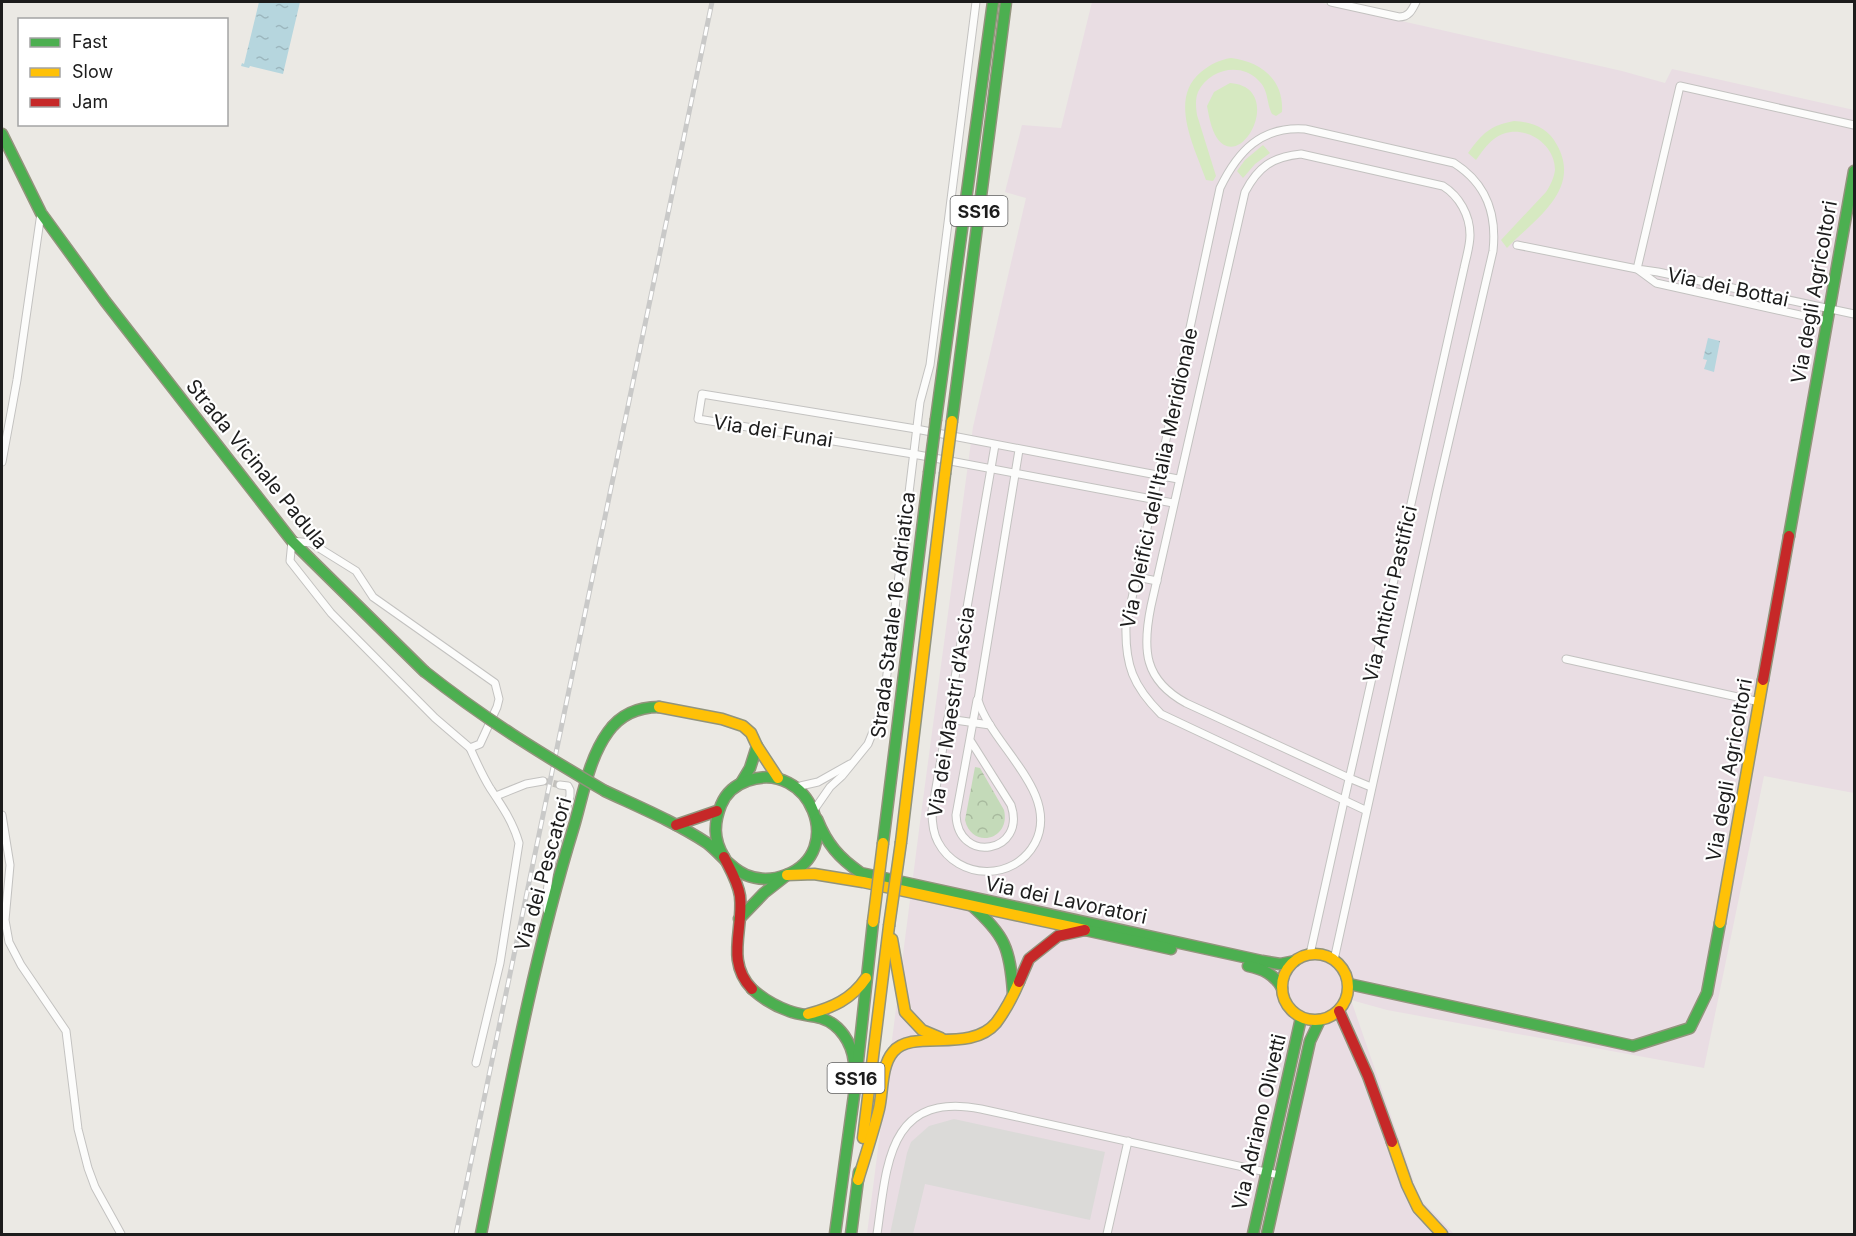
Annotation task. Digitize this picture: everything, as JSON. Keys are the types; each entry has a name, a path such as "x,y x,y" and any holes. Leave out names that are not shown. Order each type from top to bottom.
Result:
{"main road":[{"name":"Strada Statale 16 Adriatica","path":"836,1234 936,419 993,2"},
{"name":"Strada Statale 16 Adriatica","path":"851,1234 1006,2"},
{"name":"Strada Vicinale Padula","path":"2,134 41,213 105,301 292,541 424,671 471,708 534,750 605,791 676,825 708,844 736,870 751,877 770,879 786,875 814,873 862,878"},
{"name":"Via degli Agricoltori","path":"1348,984 1632,1046 1690,1028 1707,993 1854,171"},
{"name":"Via dei Pescatori","path":"481,1234 532,978 561,864 603,739 622,716 641,708 661,707 722,719 743,726 751,733 778,778"},
{"path":"757,746 750,768 741,783 726,795 717,811 715,832 718,846 740,893 739,919 735,939 737,960 747,982 764,1000 795,1014 823,1019 849,1042 854,1054 855,1088"},
{"path":"741,783 761,777 778,778 796,786 806,796 822,834 835,855 862,878"},
{"path":"676,825 717,811"},
{"path":"739,919 764,893 801,866 812,850 817,835 815,814"},
{"name":"Via dei Lavoratori","path":"862,878 1085,930 1262,965"},
{"name":"Via dei Lavoratori","path":"862,878 1262,965"},
{"path":"971,905 1001,933 1011,956 1013,995"},
{"path":"889,926 906,1012 922,1030 945,1040"},
{"path":"858,1180 879,1109 888,1060 894,1050 904,1044 961,1040 980,1034 995,1024 1013,995 1029,959 1058,936 1085,930"},
{"path":"1310,954 1325,955 1342,968 1348,984 1346,1001 1334,1016 1320,1020 1301,1018 1288,1006 1282,988 1262,965 1294,961 1310,954"},
{"path":"1282,988 1284,976 1294,961"},
{"path":"795,1014 824,1011 843,1002 859,990 867,976"},
{"path":"1339,1011 1368,1076 1407,1185 1418,1208 1442,1234"},
{"name":"Via Adriano Olivetti","path":"1253,1234 1301,1018"},
{"name":"Via Adriano Olivetti","path":"1267,1234 1310,1041 1320,1020"}],"street":[{"path":"815,814 830,787 868,744 883,707 916,429 920,402 930,365 976,2"},
{"path":"1331,2 1406,17 1416,2"},
{"path":"1637,269 1680,86 1854,125"},
{"name":"Via Oleifici dell'Italia Meridionale","path":"1365,810 1161,714 1146,699 1132,676 1126,651 1126,626 1221,188 1231,167 1244,150 1260,138 1291,128 1305,129 1449,161 1470,175 1486,198 1491,209 1495,230 1493,251"},
{"name":"Via Oleifici dell'Italia Meridionale","path":"1371,787 1186,704 1171,695 1156,678 1146,657 1146,631 1178,478 1245,192 1254,175 1270,162 1285,156 1300,154 1443,186 1450,190 1460,202 1467,216 1470,234"},
{"path":"2,462 41,213"},
{"name":"Via Antichi Pastifici","path":"1310,954 1470,234"},
{"name":"Via dei Bottai","path":"1517,245 1658,272 1854,314"},
{"name":"Via Antichi Pastifici","path":"1334,960 1365,810 1493,251"},
{"name":"Via dei Bottai","path":"1637,269 1656,283 1827,321"},
{"name":"Via dei Funai","path":"1173,502 913,454 698,419 702,394 916,429 1178,478"},
{"name":"Via dei Maestri d’Ascia","path":"995,445 932,811 932,826 937,841 946,854 958,864 973,871 988,872 1004,869 1018,862 1035,844 1041,825 1040,808 1035,791 990,725 981,709 978,693 1019,450"},
{"path":"470,748 480,744 497,707 499,699 495,683 373,597 356,570 311,543 292,541 291,561 331,613 435,718 470,748 489,786 515,828 519,843 500,963 476,1063"},
{"path":"1137,577 1157,581"},
{"path":"1566,659 1760,702"},
{"path":"970,740 1011,805 1014,814 1011,832 998,845 990,848 972,845 959,833 956,824 956,815 978,693"},
{"path":"948,719 990,725"},
{"path":"796,786 818,782 852,763"},
{"path":"496,796 526,784 543,781"},
{"path":"548,917 546,892 570,796 568,786 560,785"},
{"path":"2,815 10,865 5,920 9,942 21,965 66,1031 78,1129 88,1168 95,1187 121,1234"},
{"path":"877,1234 887,1164 892,1149 905,1127 913,1119 936,1108 951,1105 962,1105 1279,1175"},
{"path":"1107,1234 1128,1141"}],"shaded area":[{"path":"1092,2 1318,2 1622,71 1665,83 1672,69 1854,110 1854,793 1764,776 1704,1068 1387,1010 1351,1000 1416,1188 1422,1201 1454,1234 867,1234 973,427 1026,198 1005,192 1022,125 1061,128"},
{"path":"954,1119 1105,1152 1090,1220 925,1184 913,1234 890,1234 911,1142 929,1126"}],"green space":[{"path":"1231,58 1252,63 1275,81 1282,100 1282,112 1276,116 1272,114 1262,84 1251,74 1243,71 1217,73 1203,84 1196,101 1197,115 1216,176 1213,181 1206,180 1187,124 1186,96 1191,83 1201,72 1215,63"},
{"path":"1230,83 1247,88 1255,98 1257,112 1254,126 1247,137 1237,145 1227,146 1215,134 1207,106 1214,92"},
{"path":"1514,121 1534,125 1549,134 1557,145 1563,161 1564,176 1560,190 1542,215 1507,248 1501,240 1546,192 1552,182 1555,170 1549,150 1534,136 1514,132 1494,139 1476,160 1468,153 1487,131 1498,125"},
{"path":"1263,145 1270,153 1255,164 1243,178 1237,171 1245,160"},
{"path":"975,767 980,768 1004,810 1005,820 1002,828 990,838 975,835 965,820"}],"water":[{"path":"259,2 300,2 283,74 241,66 242,63 244,64"},
{"path":"1708,338 1720,341 1714,372 1704,369 1707,360 1703,359"}],"tunnel":[{"path":"543,781 560,785"}],"railway":[{"path":"456,1234 712,2"}],"traffic: fast":[{"path":"936,419 993,2"},
{"path":"952,421 1006,2"},
{"path":"2,134 41,213 105,301 292,541 424,671"},
{"path":"1789,536 1854,171"},
{"path":"929,473 936,419"},
{"path":"883,843 929,473"},
{"path":"424,671 512,734 605,791"},
{"path":"481,1234 534,977 559,876 591,765 601,742 618,721 637,710 659,707"},
{"path":"741,783 750,768 757,746"},
{"path":"605,791 695,835 740,872 751,877 766,879 786,875 804,863 814,847 817,829 813,811 803,795 788,783 769,777 747,781 735,787 723,801 717,818 716,837 724,857"},
{"path":"817,819 834,850 861,873 1262,961 1280,964 1295,961"},
{"path":"739,919 764,893 787,875"},
{"path":"971,905 991,925 1004,943 1010,964 1013,993"},
{"path":"835,1234 855,1088 873,922"},
{"path":"1349,984 1633,1046 1690,1028 1707,993 1720,923"},
{"path":"1085,930 1171,949"},
{"path":"1248,966 1268,973 1282,988"},
{"path":"752,989 779,1007 821,1018 834,1025 848,1041 854,1062"},
{"path":"1253,1234 1301,1018"},
{"path":"1267,1234 1310,1041 1320,1020"},
{"path":"851,1234 859,1172"}],"traffic: slow":[{"path":"945,474 952,421"},
{"path":"901,842 945,474"},
{"path":"1720,923 1763,680"},
{"path":"659,707 722,719 743,726 751,733 778,778"},
{"path":"889,926 901,842"},
{"path":"873,922 883,843"},
{"path":"787,875 814,874 863,882 1085,930"},
{"path":"863,1138 889,926"},
{"path":"892,939 905,1012 922,1030 941,1038"},
{"path":"1309,954 1321,954 1333,959 1343,969 1348,987 1346,1000 1333,1015 1321,1020 1309,1020 1297,1015 1287,1005 1282,993 1282,981 1287,969 1297,959 1309,954"},
{"path":"808,1014 841,1002 866,978"},
{"path":"858,1180 879,1109 886,1064 893,1052 902,1045 913,1042 972,1037 985,1032 996,1023 1019,982"},
{"path":"1392,1142 1407,1185 1418,1208 1442,1234"}],"traffic: jam":[{"path":"1763,680 1789,536"},
{"path":"676,825 717,811"},
{"path":"724,857 736,881 740,896 737,944 739,967 752,989"},
{"path":"1019,982 1029,959 1058,936 1085,930"},
{"path":"1339,1011 1368,1076 1392,1142"}]}
